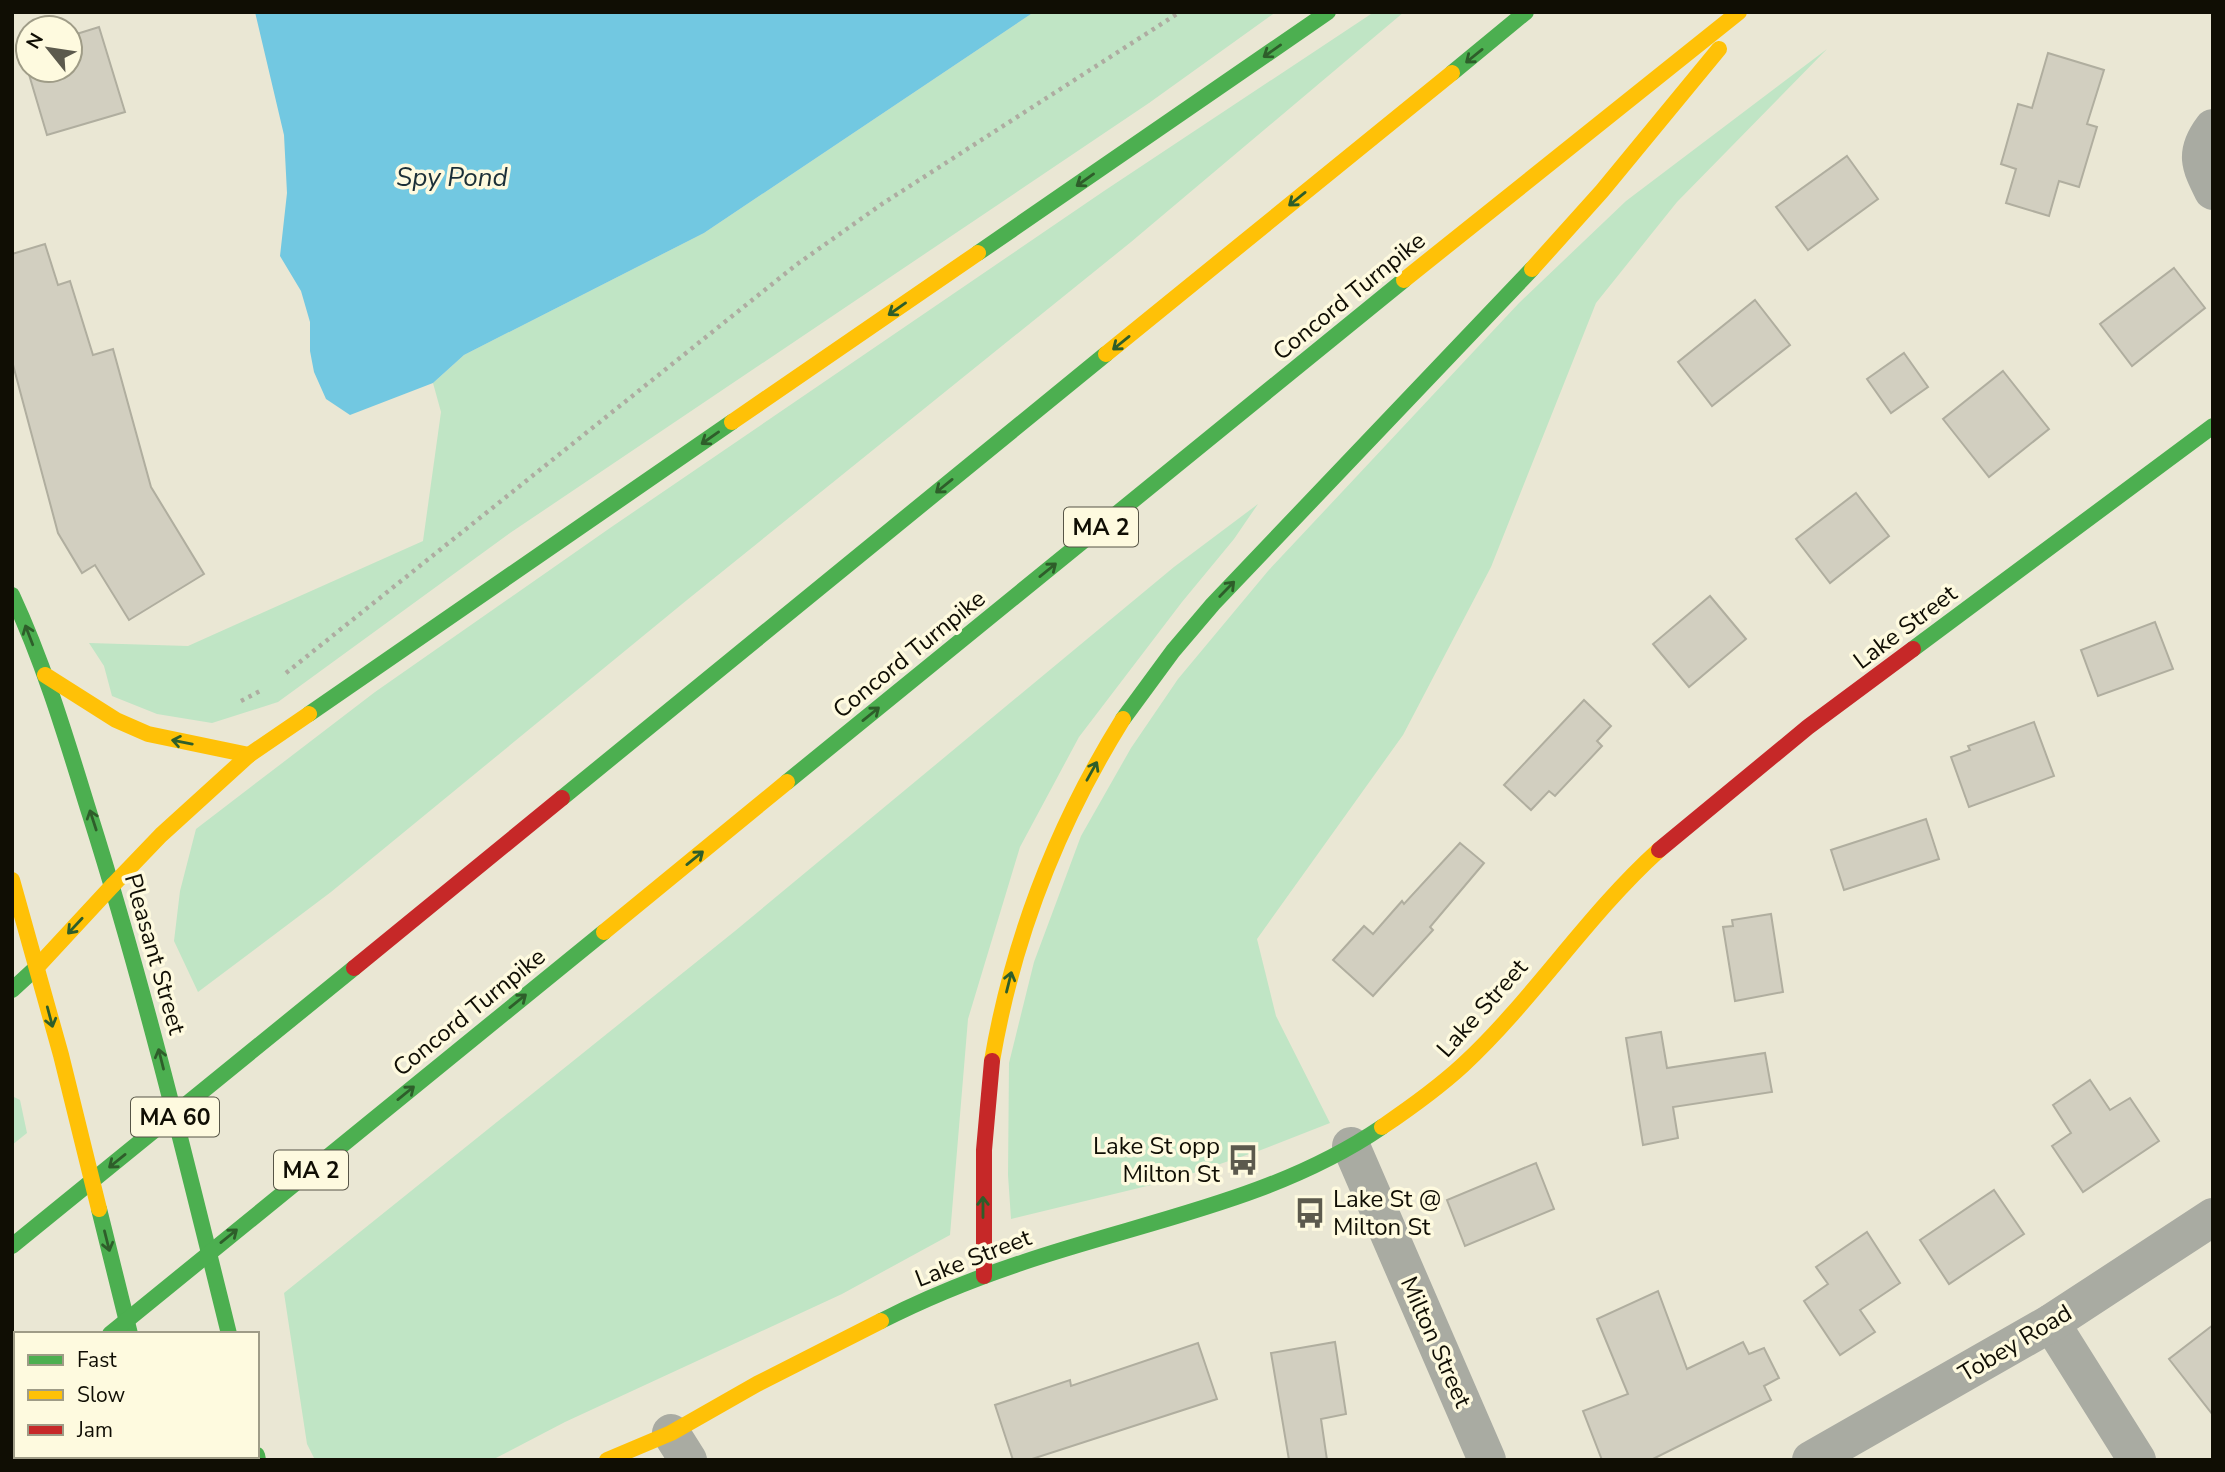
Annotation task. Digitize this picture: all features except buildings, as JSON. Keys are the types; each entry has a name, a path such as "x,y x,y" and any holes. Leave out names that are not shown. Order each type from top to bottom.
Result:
{"main road":[{"path":"12,990 161,835 249,755 1328,12"},
{"path":"12,1246 1526,12"},
{"name":"Concord Turnpike","path":"112,1332 1353,322 1739,12"},
{"path":"984,1276 983,1176 987,1110 1002,1011 1019,943 1042,876 1069,814 1102,751 1147,685 1203,614 1562,236 1750,12"},
{"name":"Lake Street","path":"640,1460 680,1446 831,1344 905,1309 984,1276 1062,1249 1234,1199 1307,1169 1351,1146 1400,1115 1444,1083 1499,1027 1639,869 1695,818 1808,727 2213,426"},
{"name":"Pleasant Street","path":"12,595 45,676 144,990 229,1332"},
{"path":"45,676 116,720 148,734 249,755"},
{"path":"12,880 61,1055 130,1332"},
{"name":"Lake Street","path":"607,1460 680,1446"}],"street":[{"path":"2213,128 2202,143 2201,160 2213,191"},
{"name":"Milton Street","path":"1351,1146 1487,1460"},
{"name":"Tobey Road","path":"1811,1460 2052,1323 2213,1217"},
{"path":"2052,1323 2137,1460"}],"path":[{"path":"279,678 796,265 882,204 1180,12"},
{"path":"240,701 271,684"}],"green space":[{"path":"1034,12 1276,12 1149,103 510,533 278,702 212,723 157,714 112,696 104,666 89,643 188,646 423,541 441,412 433,383 464,355 704,233"},
{"path":"1374,12 1404,12 1131,242 687,600 331,892 198,992 174,941 180,891 196,829 375,692 610,528 1104,191"},
{"path":"1827,49 1677,202 1596,303 1491,567 1403,735 1257,939 1276,1016 1330,1123 1176,1179 1011,1219 1008,1175 1009,1063 1034,962 1081,836 1131,748 1178,679 1268,571 1519,303 1626,201"},
{"path":"1258,504 1234,539 1182,602 1079,737 1020,847 968,1019 950,1235 842,1294 565,1422 492,1460 315,1460 307,1444 284,1293 735,931 1174,567"},
{"path":"12,1096 20,1100 27,1133 12,1145"}],"water":[{"name":"Spy Pond","path":"255,12 1034,12 704,233 464,355 433,383 350,415 326,399 314,372 310,351 310,322 301,291 280,256 287,193 284,135"}],"traffic: fast":[{"path":"978,253 1328,12"},
{"path":"1452,73 1526,12"},
{"path":"1123,719 1173,651 1213,604 1532,269"},
{"path":"787,782 1404,280"},
{"path":"562,798 1106,354"},
{"path":"309,714 732,422"},
{"path":"1913,649 2213,426"},
{"path":"12,595 55,704 110,879 164,1073 229,1332"},
{"path":"112,1332 604,932"},
{"path":"12,990 37,967"},
{"path":"12,1246 354,968"},
{"path":"881,1321 933,1296 1006,1268 1254,1191 1341,1152 1382,1127"},
{"path":"99,1209 130,1332"}],"traffic: slow":[{"path":"1404,280 1739,12"},
{"path":"1532,269 1602,191 1719,49"},
{"path":"1106,354 1452,73"},
{"path":"732,422 978,253"},
{"path":"45,675 116,720 148,734 249,755"},
{"path":"113,885 161,835 249,755 309,714"},
{"path":"992,1061 1012,971 1041,884 1078,800 1123,719"},
{"path":"604,932 787,782"},
{"path":"1382,1127 1463,1065 1513,1013 1608,902 1659,850"},
{"path":"12,880 61,1055 99,1209"},
{"path":"37,967 113,885"},
{"path":"607,1460 671,1433 757,1384 881,1321"}],"traffic: jam":[{"path":"1659,850 1808,727 1913,649"},
{"path":"354,968 562,798"},
{"path":"984,1276 984,1150 992,1061"}],"place":[{"name":"Lake St opp Milton St","path":"1243,1160"},
{"name":"Lake St @ Milton St","path":"1310,1213"}]}
